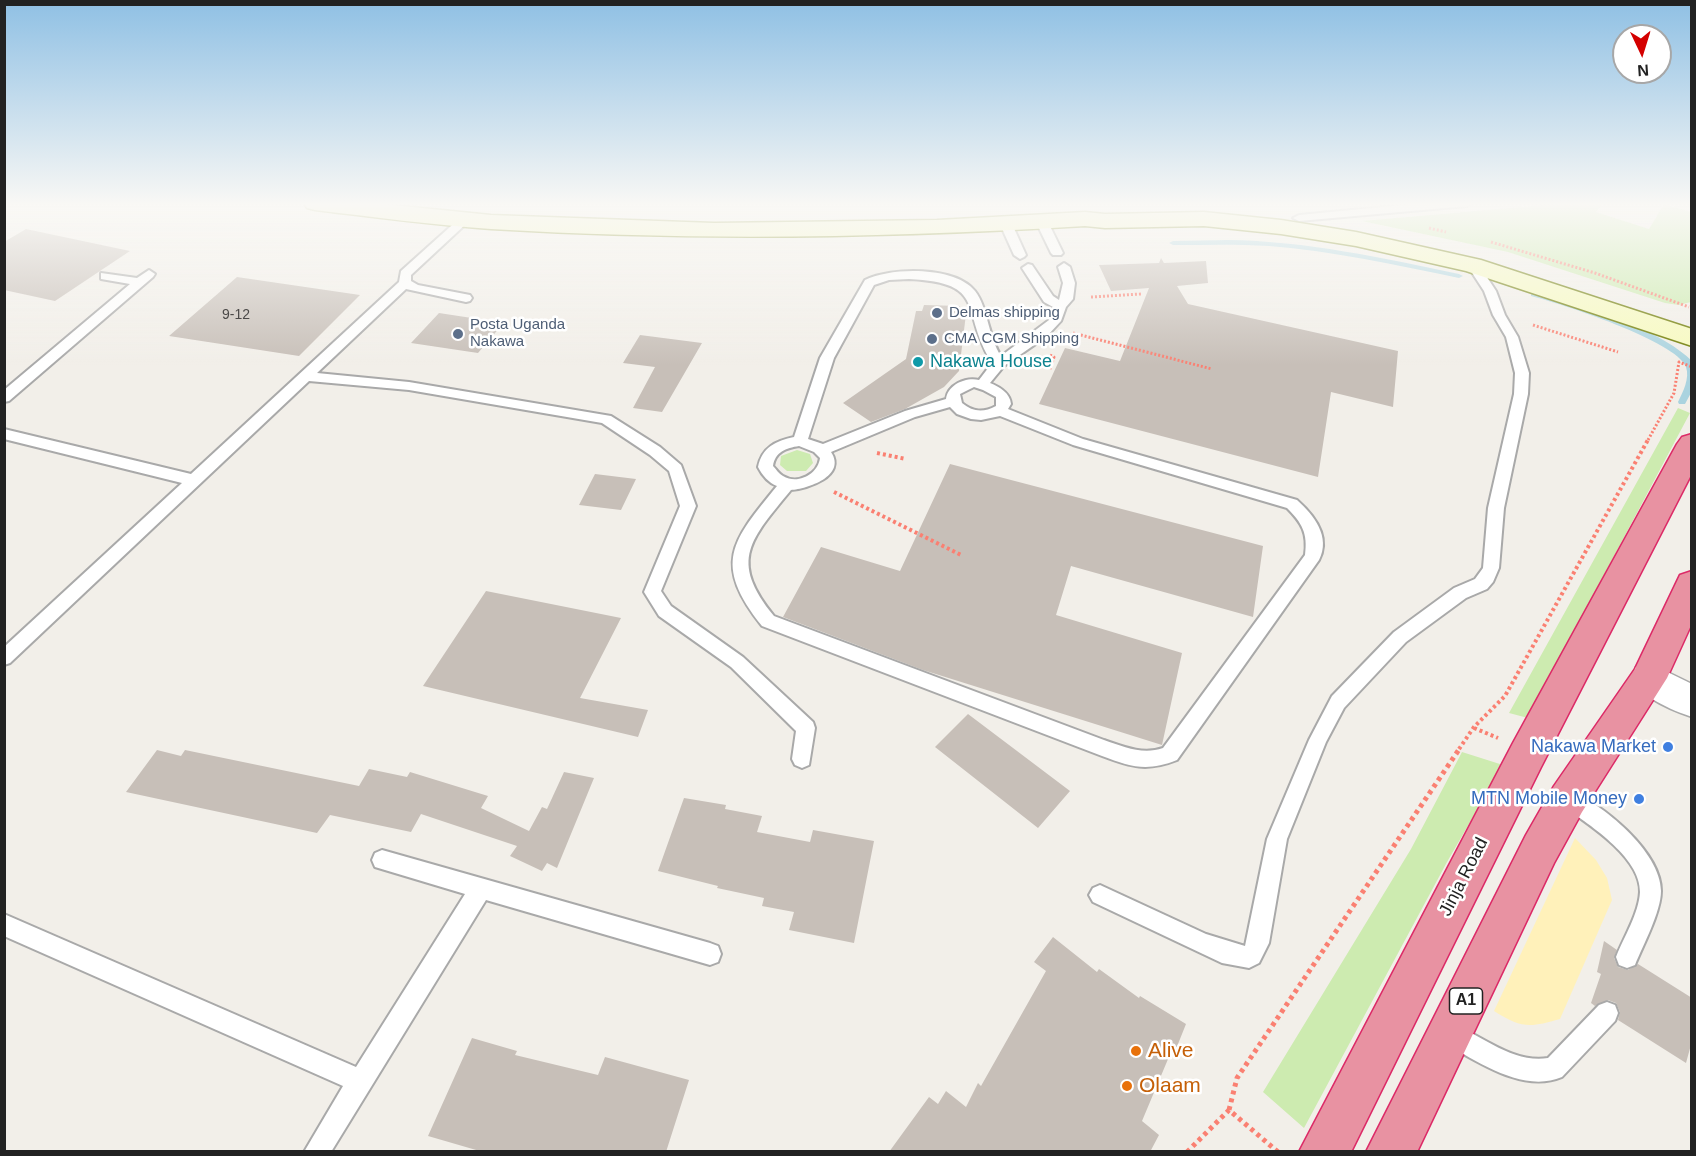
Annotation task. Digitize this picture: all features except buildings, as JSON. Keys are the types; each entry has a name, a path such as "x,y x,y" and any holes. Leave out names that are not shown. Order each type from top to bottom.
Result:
{"highway":[{"name":"Jinja Road","path":"1324,1152 1527,754 1692,444"},
{"name":"A1","path":"1391,1152 1540,849 1568,799 1649,678 1692,584"}],"main road":[{"path":"1437,257 1473,265 1692,338"},
{"path":"1488,257 1692,321"}],"street":[{"path":"1649,678 1692,702"}],"lane":[{"path":"4,658 405,283 405,274 424,257"},
{"path":"1100,895 1216,950 1239,957 1249,957 1256,951 1277,839 1318,740 1338,702 1400,637 1460,593 1481,584 1487,578 1491,568 1496,508 1521,394 1522,373 1512,337 1499,315 1490,291 1473,265"},
{"path":"983,383 999,363 1055,321 1064,303 1069,284 1064,267"},
{"path":"1028,268 1048,298 1064,303"},
{"path":"800,441 827,358 869,283 878,278 902,275 931,276 957,280 967,287 973,295 985,342 999,363"},
{"path":"4,398 144,278 105,276"},
{"path":"405,283 414,288 466,298"},
{"path":"306,376 409,386 606,419 655,451 676,469 688,506 652,592 664,611 736,662 806,728 802,759"},
{"path":"983,383 999,391 1003,398 1003,404 999,410 992,414 973,415 964,412 952,402 952,395 956,389 963,385 983,383"},
{"path":"823,450 910,414 952,402"},
{"path":"787,484 748,533 741,554 745,592 768,621 1102,748 1140,760 1157,760 1170,754 1312,556 1316,535 1305,516 1292,504 1078,442 1041,429 999,410"},
{"path":"4,434 196,480"},
{"path":"800,441 813,444 823,450 828,459 828,468 822,476 811,482 787,484 777,480 769,474 765,467 770,452 778,446 800,441"},
{"path":"1568,799 1618,834 1647,874 1651,892 1627,957"},
{"path":"382,860 710,954"},
{"path":"316,1152 481,888"},
{"path":"4,925 360,1081"},
{"path":"1450,1034 1528,1071 1544,1073 1554,1069 1607,1013"}],"path":[{"path":"1064,303 1141,294"},
{"path":"1499,315 1618,352"},
{"path":"1049,327 1212,369"},
{"path":"1188,1152 1229,1110 1237,1078 1474,728 1505,696 1674,393 1679,362"},
{"path":"811,482 851,499 961,555"},
{"path":"1229,1110 1278,1152"}],"green space":[{"path":"1523,257 1691,257 1691,302 1679,305 1665,303"},
{"path":"1678,408 1690,413 1528,718 1509,713"},
{"path":"797,450 810,454 813,463 806,471 787,471 780,465 781,456"},
{"path":"1462,752 1503,765 1447,862 1304,1128 1263,1092 1411,849"}],"sand":[{"path":"1575,838 1596,860 1607,878 1612,900 1560,1019 1533,1025 1511,1021 1494,1011"}],"waterway":[{"path":"1361,257 1459,276"},
{"path":"1534,294 1617,322 1680,354 1691,368 1691,378 1682,402"}],"place":[{"name":"Delmas shipping","path":"937,313"},
{"name":"Posta Uganda Nakawa","path":"458,334"},
{"name":"CMA CGM Shipping","path":"932,339"},
{"name":"Nakawa House","path":"918,362"},
{"name":"Nakawa Market","path":"1668,747"},
{"name":"MTN Mobile Money","path":"1639,799"},
{"name":"Alive","path":"1136,1051"},
{"name":"Olaam","path":"1127,1086"}]}
